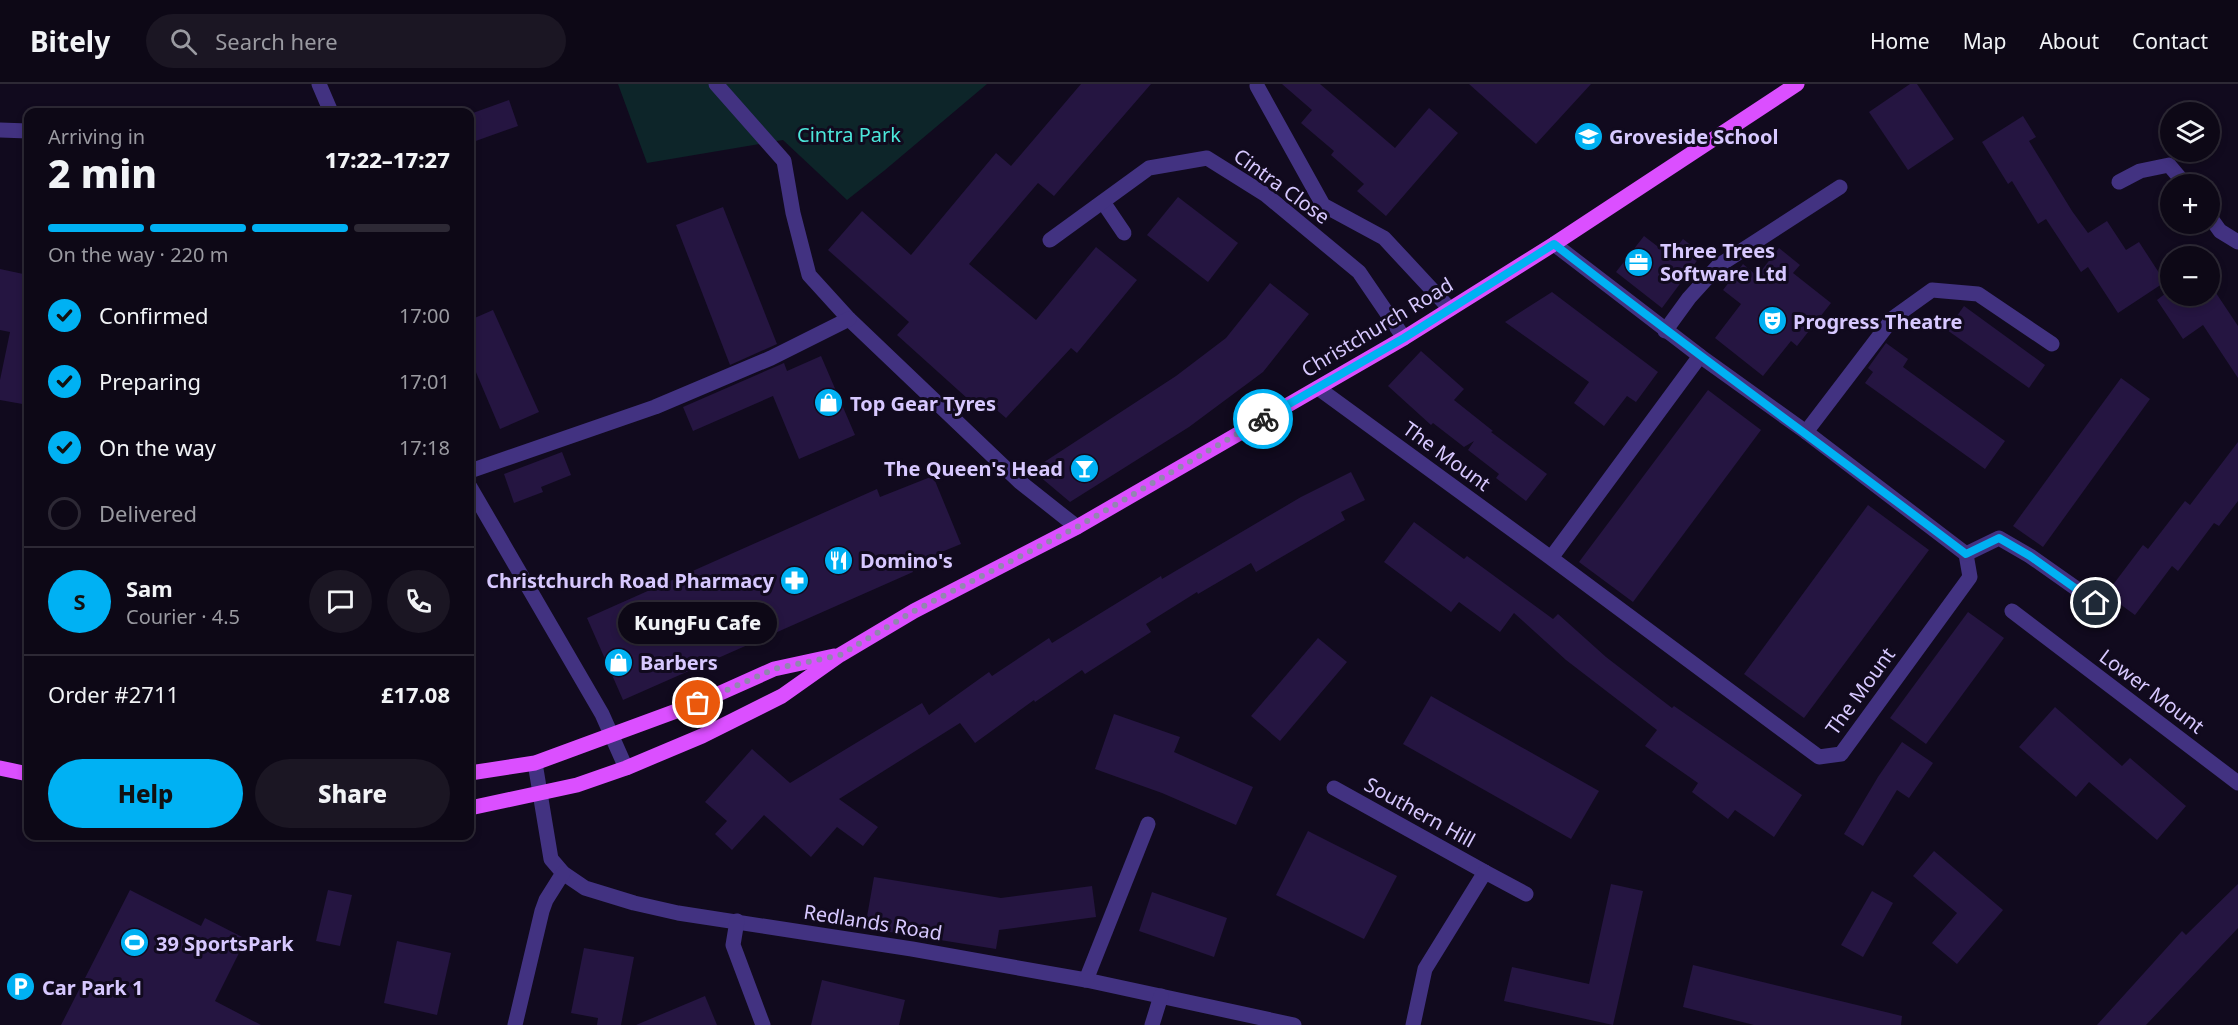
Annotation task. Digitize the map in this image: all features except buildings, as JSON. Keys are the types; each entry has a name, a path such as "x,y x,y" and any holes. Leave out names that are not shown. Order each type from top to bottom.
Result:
{"main road":[{"name":"Christchurch Road","path":"474,807 577,785 626,768 702,736 782,696 840,655 914,611 1077,527 1404,338 1554,244 1797,84"},
{"name":"Christchurch Road","path":"474,772 535,763 698,703 774,669 840,655"},
{"path":"0,768 24,773"}],"street":[{"path":"319,84 329,108"},
{"path":"716,84 784,161 793,213 808,275 849,319 1020,482 1077,527"},
{"path":"1257,86 1323,205 1384,238 1450,309"},
{"path":"0,130 24,131"},
{"name":"Cintra Close","path":"1050,240 1149,168 1207,158 1266,195 1359,272 1404,338"},
{"path":"2119,182 2140,171 2169,165 2177,174"},
{"path":"1665,331 1689,298 1718,266 1840,187"},
{"path":"1103,201 1124,233"},
{"path":"2220,231 2238,242"},
{"path":"1554,244 1665,331 1806,432 1966,554 1999,538 2030,556 2111,614"},
{"path":"1806,432 1893,318 1932,290 1978,294 2052,344"},
{"path":"474,470 655,407 771,357 849,319"},
{"path":"1551,558 1700,356"},
{"name":"The Mount","path":"1318,388 1819,757 1841,754 1970,577 1966,554"},
{"path":"474,495 613,735 626,768"},
{"name":"Lower Mount","path":"2012,611 2238,783"},
{"name":"Redlands Road","path":"535,763 551,860 563,873 585,888 678,913 1086,980 1294,1025"},
{"name":"Southern Hill","path":"1334,788 1526,894"},
{"path":"1086,980 1148,824"},
{"name":"Southern Hill","path":"1413,1025 1425,969 1485,872"},
{"path":"515,1025 542,911 546,900 563,873"},
{"path":"737,921 733,945 763,1025"},
{"path":"1152,1025 1161,996"}],"green space":[{"name":"Cintra Park","path":"618,84 987,84 847,200 783,140 647,163"}],"way so far":[{"path":"698,703 774,669 840,655 914,611 1077,527 1263,419"}],"place":[{"name":"Groveside School","path":"1588,136"},
{"name":"Three Trees Software Ltd","path":"1639,262"},
{"name":"Progress Theatre","path":"1772,321"},
{"name":"Top Gear Tyres","path":"829,403"},
{"name":"The Queen's Head","path":"1084,468"},
{"name":"Domino's","path":"839,560"},
{"name":"Christchurch Road Pharmacy","path":"795,580"},
{"name":"Barbers","path":"619,662"},
{"name":"KungFu Cafe","path":"698,703"},
{"name":"39 SportsPark","path":"135,943"},
{"name":"Car Park 1","path":"21,987"}],"route":[{"path":"1263,419 1404,338 1554,244 1665,331 1806,432 1966,554 1999,538 2030,556 2096,603"}]}
